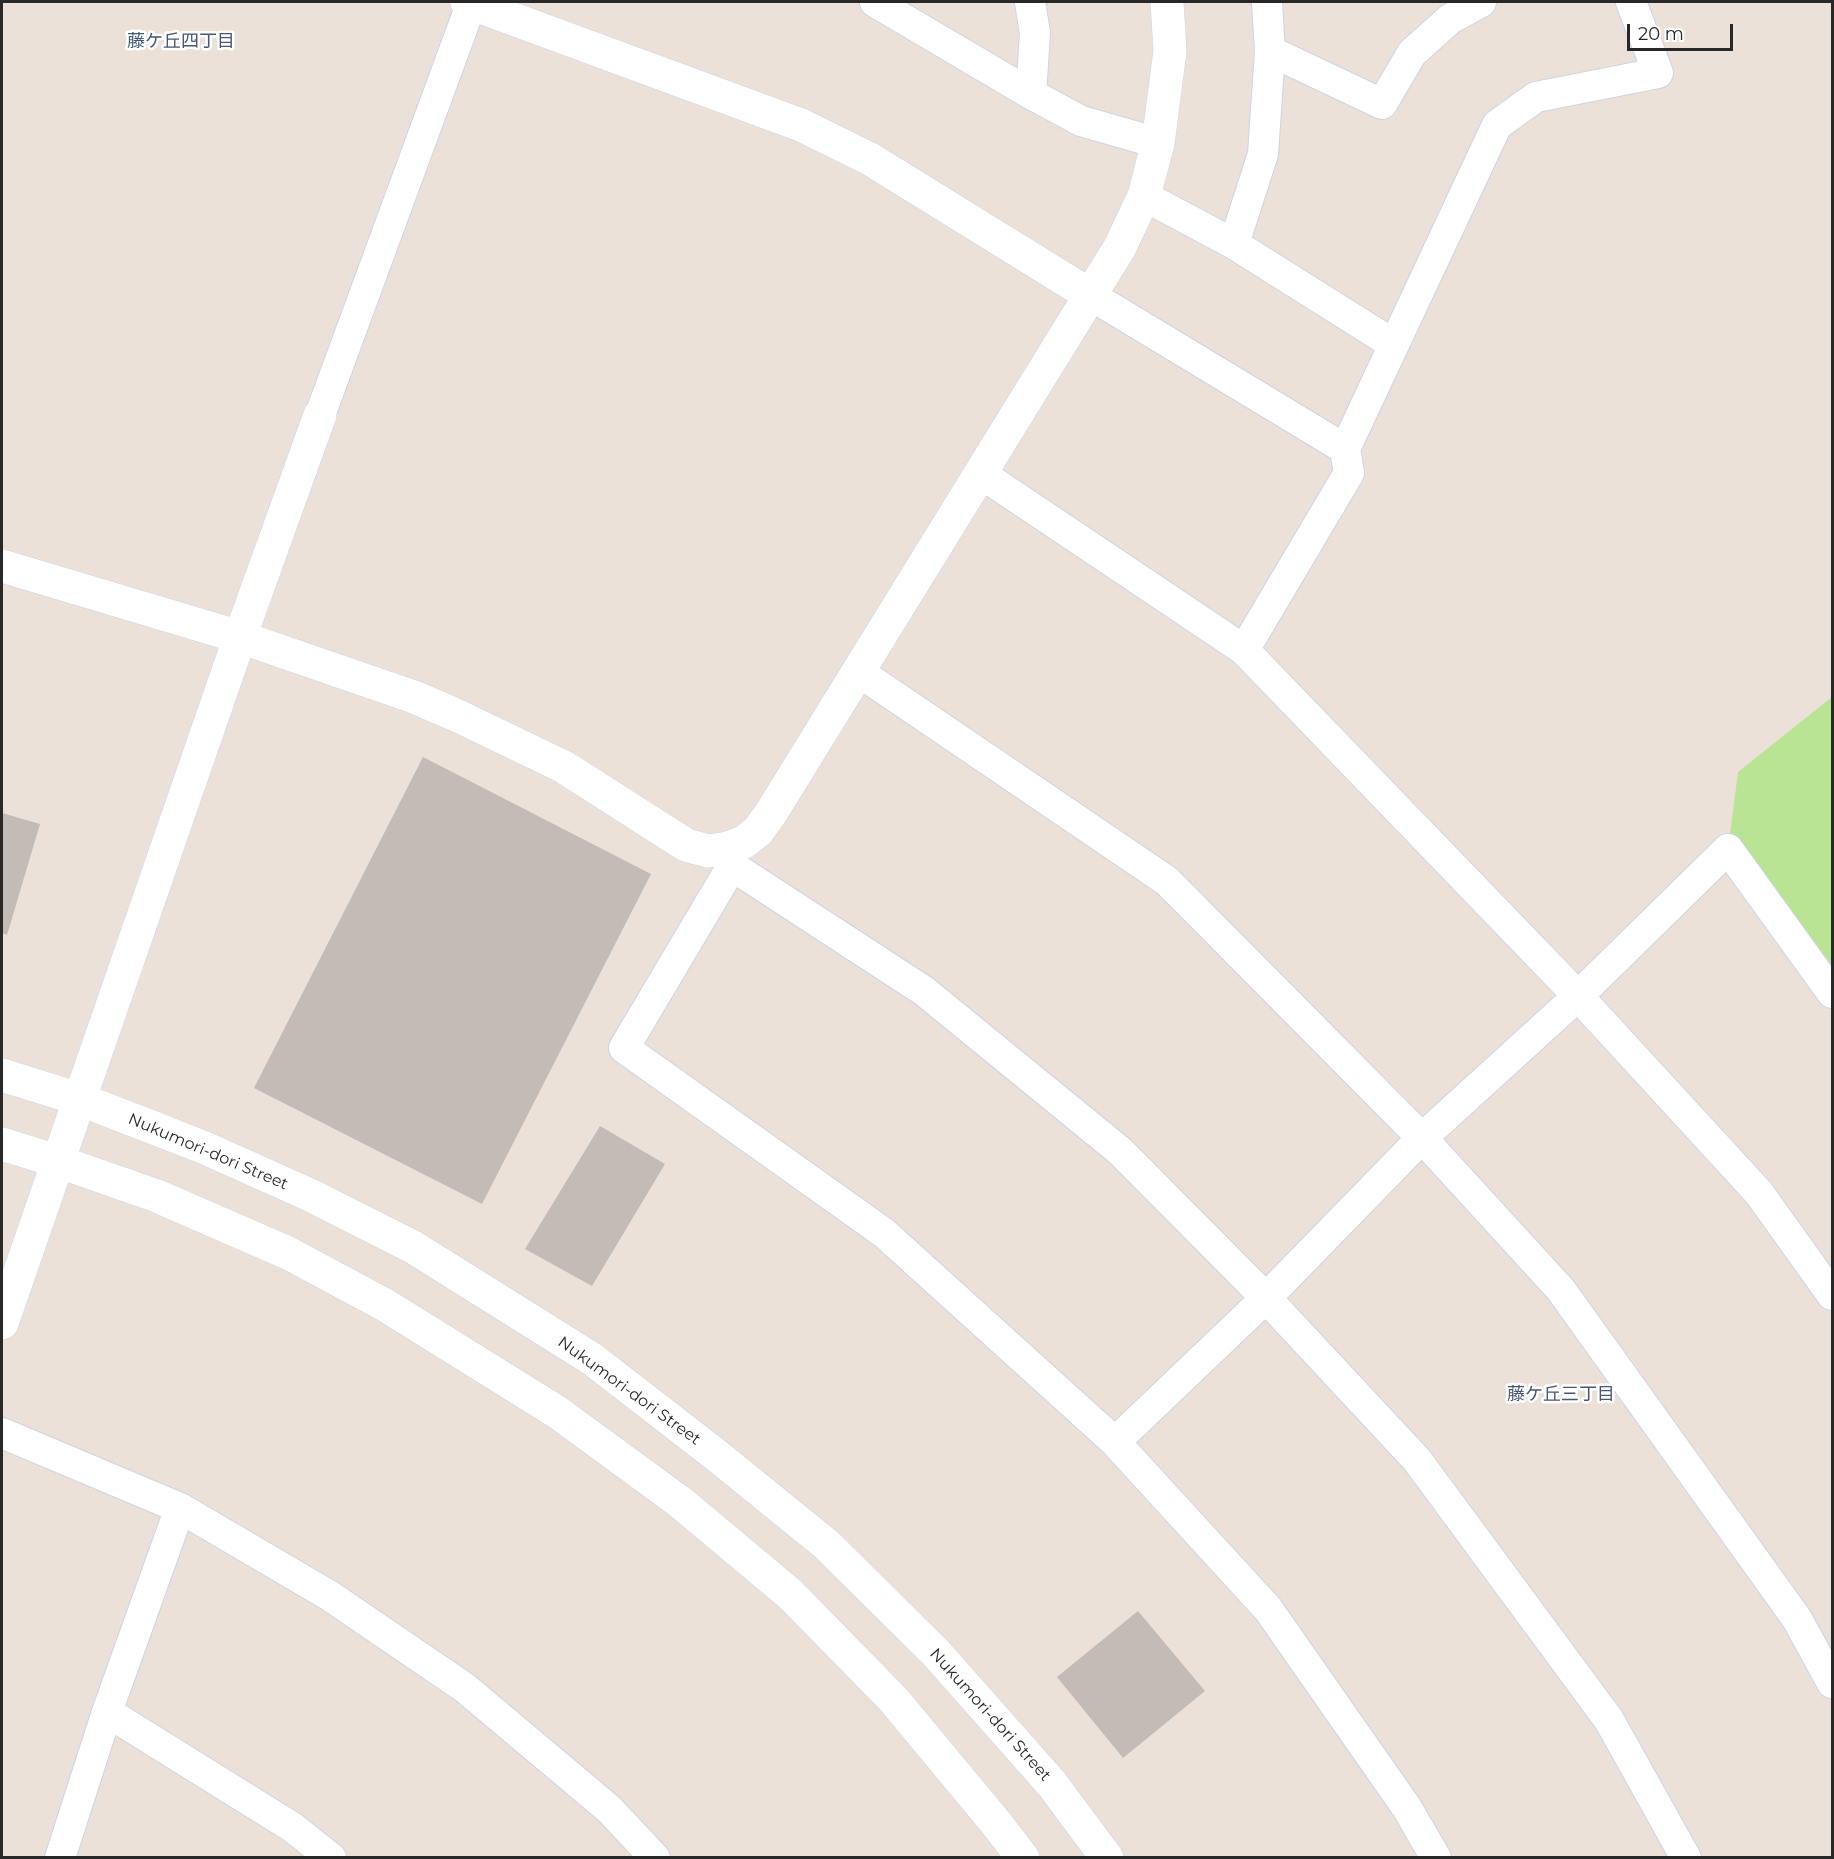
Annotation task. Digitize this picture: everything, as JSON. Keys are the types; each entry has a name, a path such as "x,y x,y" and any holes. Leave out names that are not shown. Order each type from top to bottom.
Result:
{"street":[{"path":"2,1323 240,637 470,2 801,125 870,159 1345,449"},
{"path":"875,2 1081,121 1158,143"},
{"path":"1030,2 1035,33 1031,94"},
{"path":"1167,2 1170,51 1158,143 1144,196 1120,247 765,822 730,857 624,1048 884,1233 1115,1442 1268,1609 1407,1808 1436,1857"},
{"path":"1234,244 1263,154 1270,51 1267,2"},
{"path":"1270,51 1382,104 1412,53 1450,19 1481,2"},
{"path":"1244,650 1349,473 1345,449 1497,125 1536,97 1658,73 1631,2"},
{"path":"1144,196 1234,244 1393,344"},
{"path":"980,473 1244,650 1578,996 1759,1193 1833,1295"},
{"path":"2,566 240,637 414,697 456,715 564,767 686,845 730,857 933,998 1120,1151 1266,1298 1418,1460 1609,1720 1686,1857"},
{"path":"858,672 1167,881 1422,1138 1561,1290 1797,1619 1833,1683"},
{"path":"1115,1442 1266,1298 1422,1138 1578,996 1728,849 1833,993"},
{"name":"Nukumori-dori Street","path":"2,1075 79,1099 205,1148 310,1195 413,1246 592,1359 716,1455 826,1545 936,1653 1052,1784 1107,1857"},
{"path":"2,1144 157,1196 288,1253 385,1305 557,1412 680,1502 790,1594 893,1699 1023,1857"},
{"path":"2,1433 180,1508 330,1596 465,1688 609,1809 654,1857"},
{"path":"60,1857 107,1713 180,1508"},
{"path":"107,1713 292,1827 331,1857"}],"green space":[{"path":"1832,697 1832,974 1728,849 1738,772"}],"building":[{"path":"423,757 651,874 482,1204 254,1088"},
{"path":"2,813 40,824 7,935 2,933"},
{"path":"600,1126 665,1164 592,1286 525,1249"},
{"path":"1138,1611 1205,1691 1123,1758 1057,1677"}],"district":[{"name":"藤ケ丘四丁目","path":"181,42"},
{"name":"藤ケ丘三丁目","path":"1561,1395"}]}
